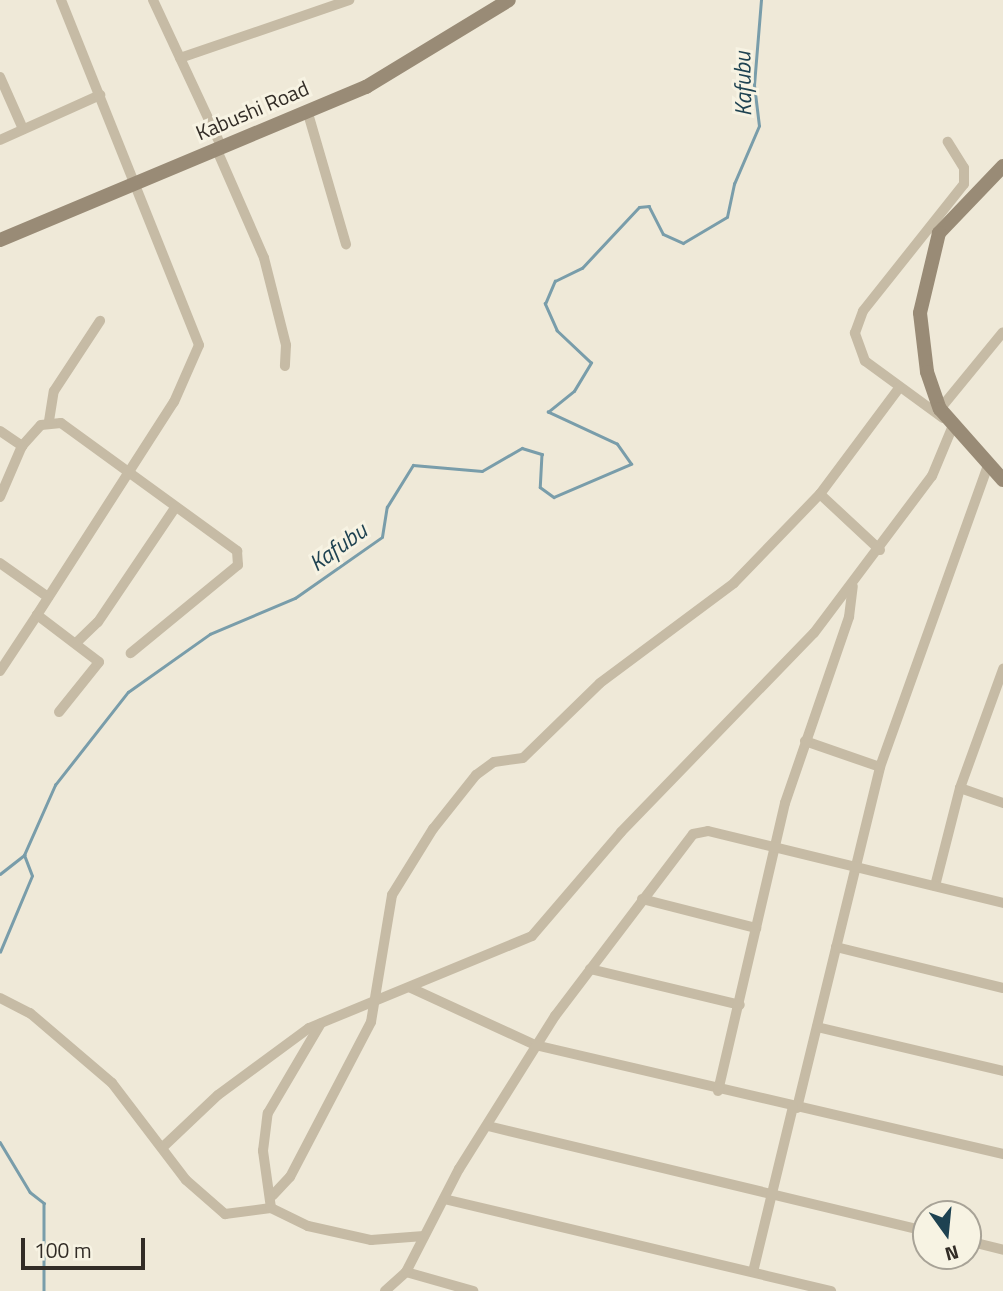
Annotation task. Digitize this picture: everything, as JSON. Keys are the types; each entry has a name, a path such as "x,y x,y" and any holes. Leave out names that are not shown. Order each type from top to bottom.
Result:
{"main road":[{"name":"Kabushi Road","path":"0,240 307,110 429,54 509,0"},
{"path":"1003,166 962,203 934,247 923,280 921,332 946,419 1003,480"}],"street":[{"path":"0,671 127,470 174,402 199,345 61,0"},
{"path":"153,0 219,147 264,258 286,345 285,366"},
{"path":"180,58 349,0"},
{"path":"0,77 23,129"},
{"path":"0,140 100,95"},
{"path":"307,110 346,244"},
{"path":"946,419 899,388 860,354 855,333 863,311 966,179 948,142"},
{"path":"921,237 934,247"},
{"path":"0,497 22,446 49,421 54,391 100,321"},
{"path":"164,1146 269,1054 321,1023 532,936 621,832 704,754 853,586 932,476 946,419 1003,332"},
{"path":"273,1195 290,1177 326,1112 377,999 392,895 476,775 494,762 523,758 600,683 734,583 820,494 899,388"},
{"path":"49,421 127,470 242,560 131,653"},
{"path":"0,431 22,446"},
{"path":"753,1272 817,1027 853,868 880,767 988,466"},
{"path":"820,494 880,550"},
{"path":"76,643 98,622 175,508"},
{"path":"0,563 48,597"},
{"path":"718,1091 775,848 805,741 849,617 853,586"},
{"path":"37,615 99,662 59,712"},
{"path":"935,886 960,788 1003,669"},
{"path":"805,741 880,767"},
{"path":"960,788 1003,803"},
{"path":"385,1291 407,1272 444,1199 536,1045 642,899 696,832 775,848 1003,903"},
{"path":"642,899 756,928"},
{"path":"836,947 1003,988"},
{"path":"590,969 740,1006"},
{"path":"411,988 536,1045 718,1091 1003,1154"},
{"path":"0,998 30,1013 82,1055 164,1146 186,1180 225,1214 271,1209 308,1226 372,1240 424,1236"},
{"path":"271,1209 273,1195 263,1151 268,1113 321,1023"},
{"path":"817,1027 1003,1071"},
{"path":"488,1126 912,1228"},
{"path":"444,1199 831,1291"},
{"path":"982,1245 1003,1250"},
{"path":"407,1272 473,1291"}],"waterway":[{"name":"Kafubu","path":"0,874 24,855 55,785 128,692 210,634 295,598 382,537 387,507 413,465 482,471 522,448 542,454 540,487 554,497 631,464 617,444 548,412 574,391 591,363 557,331 545,304 555,281 582,268 639,207 649,206 663,234 683,243 727,217 734,184 759,126 754,85 761,0"},
{"path":"0,952 32,876 24,855"},
{"path":"0,1142 30,1192 44,1203 44,1291"}]}
